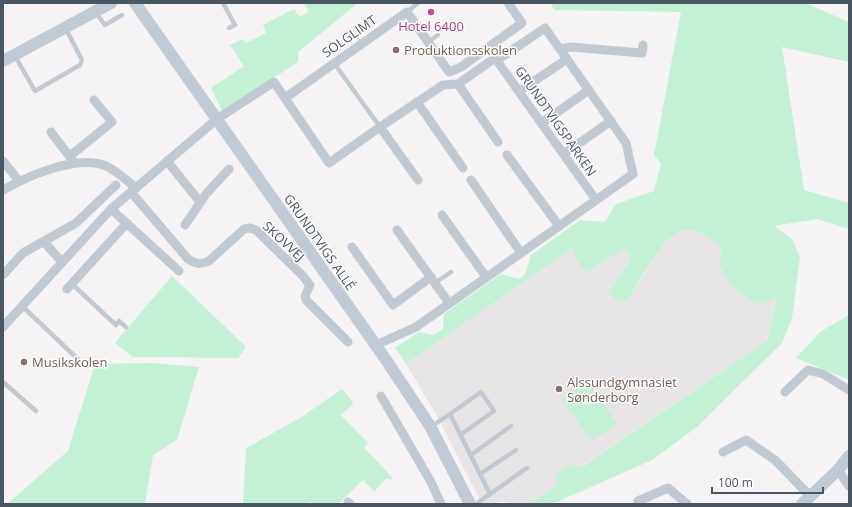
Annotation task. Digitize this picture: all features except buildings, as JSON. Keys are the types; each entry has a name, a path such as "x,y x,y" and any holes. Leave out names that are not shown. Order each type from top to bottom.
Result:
{"street":[{"path":"3,61 111,3"},
{"name":"GRUNDTVIGS ALLÉ","path":"135,3 376,345 430,426 470,504"},
{"path":"407,12 449,72 461,68 522,23 508,3"},
{"name":"SOLGLIMT","path":"285,98 407,12"},
{"path":"376,345 416,326 633,174 626,143 544,26 502,57"},
{"path":"560,49 570,47 642,53 643,45"},
{"name":"GRUNDTVIGSPARKEN","path":"285,98 329,162 443,85 458,84 495,58 596,200"},
{"path":"524,88 567,59"},
{"path":"3,327 111,209 216,119 274,82 285,98"},
{"path":"458,84 498,142"},
{"path":"546,120 589,90"},
{"path":"3,190 19,181 72,160 112,122 94,100"},
{"path":"417,102 463,168"},
{"path":"568,152 611,122"},
{"path":"380,127 418,180"},
{"path":"51,132 72,160 104,165 116,171 133,190"},
{"path":"507,155 559,226"},
{"path":"3,161 19,181"},
{"path":"167,161 200,202"},
{"path":"185,225 200,202 229,169"},
{"path":"471,180 521,253"},
{"path":"3,275 23,254 76,224 116,185"},
{"name":"SKOVVEJ","path":"133,190 188,259 195,264 202,264 209,261 244,229 250,228 256,230 302,275 310,285 305,296 306,300 348,342"},
{"path":"111,209 179,271"},
{"path":"442,215 486,277"},
{"path":"70,286 126,223"},
{"path":"396,230 449,303"},
{"path":"44,242 62,262"},
{"path":"352,248 393,305 433,280"},
{"path":"785,392 808,370 823,374 849,390"},
{"path":"381,396 431,482 441,504"},
{"path":"723,452 746,440 775,460 807,500 838,470 849,456"},
{"path":"838,470 849,486"},
{"path":"638,501 668,488 687,504"}],"lane":[{"path":"223,3 235,25 229,28"},
{"path":"407,12 418,3"},
{"path":"95,12 105,25 122,15"},
{"path":"14,55 35,91 80,65 82,60 65,28"},
{"path":"428,42 438,35"},
{"path":"334,63 380,127"},
{"path":"433,280 451,272"},
{"path":"70,286 116,325 119,321 126,327"},
{"path":"22,306 82,362"},
{"path":"3,382 36,411"},
{"path":"430,426 450,414 480,392 494,411 460,435"},
{"path":"450,414 490,494"},
{"path":"470,455 511,426"},
{"path":"480,474 516,450"},
{"path":"476,504 527,468"}],"shaded area":[{"name":"Alssundgymnasiet Sønderborg","path":"689,229 706,235 721,247 720,265 777,296 767,341 581,467 570,464 555,474 557,485 529,504 512,504 501,501 496,504 482,504 436,414 406,364 574,247 586,272 625,248 631,258 609,293 628,301 657,252 675,233"}],"green space":[{"path":"304,3 358,3 298,52 298,62 222,111 211,88 244,66 230,45 243,39 246,43 266,33 263,25 294,9 299,17 309,12"},
{"path":"550,3 805,3 849,22 849,62 782,47 804,190 849,203 849,229 817,219 774,226 792,239 800,257 792,318 782,343 697,427 652,460 552,504 529,504 557,485 555,474 570,464 582,467 767,341 777,297 765,303 754,303 731,285 720,265 721,247 706,236 694,231 680,231 662,246 628,301 616,300 609,293 631,258 625,248 586,272 575,258 574,247 406,364 395,348 419,332 433,335 443,329 444,314 501,274 519,279 525,275 531,255 580,220 605,222 616,204 654,191 661,164 654,155 681,12 555,10"},
{"path":"172,276 246,347 238,358 133,357 115,343"},
{"path":"849,315 849,380 796,358 820,332"},
{"path":"151,363 199,367 177,440 153,455 145,504 7,504 68,451 95,364"},
{"path":"588,382 617,423 592,441 562,400"},
{"path":"342,389 353,404 341,415 368,443 364,448 393,478 390,480 387,478 374,491 363,480 338,504 311,504 314,499 309,504 243,504 246,448 300,418"}],"place":[{"name":"Hotel 6400","path":"431,12"},
{"name":"Produktionsskolen","path":"396,50"},
{"name":"Musikskolen","path":"24,362"},
{"name":"Alssundgymnasiet Sønderborg","path":"559,389"}]}
